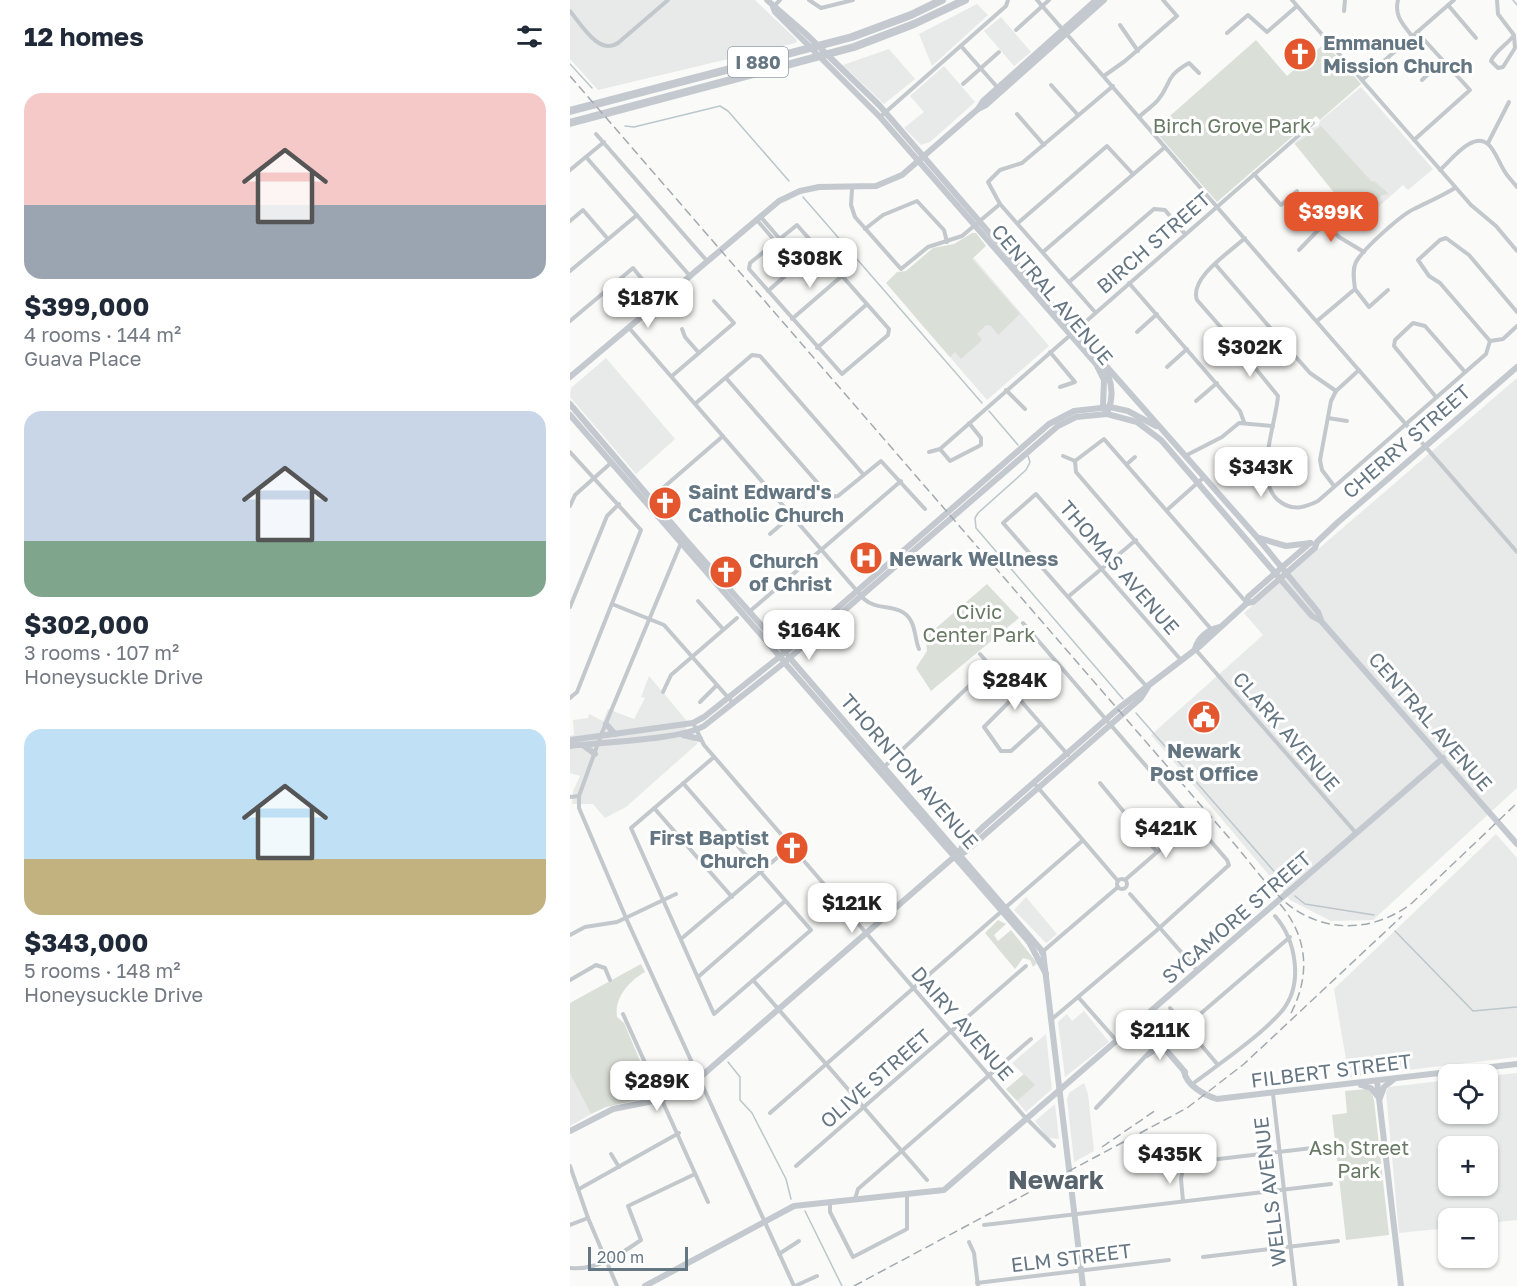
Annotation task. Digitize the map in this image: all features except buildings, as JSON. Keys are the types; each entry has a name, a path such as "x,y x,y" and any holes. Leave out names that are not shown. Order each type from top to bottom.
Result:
{"highway":[{"name":"I 880","path":"570,111 852,37 942,0"},
{"name":"I 880","path":"570,125 854,47 914,24 965,0"}],"main road":[{"name":"CENTRAL AVENUE","path":"767,0 773,7 779,8 834,72 882,114"},
{"path":"570,378 779,201 800,191 819,187 852,189 876,186 902,175 978,109 986,105 1066,32 1096,0"},
{"path":"978,109 983,101 998,88 1104,0"},
{"name":"CENTRAL AVENUE","path":"803,36 839,67 882,114 920,160 1100,361 1106,369 1112,387 1107,407"},
{"name":"CENTRAL AVENUE","path":"1072,332 1096,364 1104,380 1107,414 1128,418 1147,428 1182,459 1282,573"},
{"path":"1100,361 1167,437"},
{"name":"CHERRY STREET","path":"570,1131 613,1109 663,1099 698,1079 1108,722 1146,694 1148,687 1208,640 1247,603 1252,602 1272,585 1314,542 1517,367"},
{"name":"THORNTON AVENUE","path":"570,404 683,542 1004,909"},
{"path":"956,509 1049,424 1074,411 1107,407 1142,417 1154,424 1167,437"},
{"path":"570,740 680,734 696,731 733,703 940,522 1058,426 1076,417 1107,414"},
{"name":"THORNTON AVENUE","path":"570,415 649,500"},
{"name":"CENTRAL AVENUE","path":"1167,437 1182,459"},
{"name":"CENTRAL AVENUE","path":"1201,480 1256,536 1292,586 1318,612 1321,621 1517,844"},
{"path":"1256,536 1276,545 1314,542"},
{"name":"CHERRY STREET","path":"1247,603 1248,597 1298,563 1315,548 1314,542"},
{"path":"1272,585 1292,586 1298,563"},
{"name":"CHERRY STREET","path":"1195,649 1196,642 1211,629 1221,626"},
{"path":"570,746 583,745 616,734 693,723 785,657"},
{"path":"606,724 616,734"},
{"path":"680,734 700,739"},
{"path":"583,745 595,754"},
{"name":"SYCAMORE STREET","path":"645,1286 794,1206 944,1190 1028,1120 1443,758"},
{"name":"THORNTON AVENUE","path":"882,768 951,842 957,855 969,864 1040,953 1047,975 1083,1286"},
{"path":"951,842 968,845 969,864"},
{"path":"1141,1021 1207,1094"},
{"name":"FILBERT STREET","path":"1207,1094 1221,1098 1273,1094 1517,1064"},
{"path":"1184,1071 1192,1084 1207,1094"},
{"path":"1379,1098 1393,1079"},
{"path":"1377,1081 1401,1286"},
{"path":"1357,1084 1371,1088 1379,1098"}],"street":[{"path":"570,11 599,44 609,47 618,43 668,0"},
{"path":"773,7 780,0"},
{"path":"809,0 821,8 853,0"},
{"path":"882,114 1006,6 1008,0"},
{"path":"1037,0 1517,552"},
{"path":"1016,30 1050,0"},
{"path":"1104,76 1177,16 1163,0"},
{"path":"1292,0 1455,188 1517,250"},
{"path":"1344,11 1345,0"},
{"path":"1398,0 1396,9 1400,20 1413,36"},
{"path":"1362,80 1454,0"},
{"path":"1497,0 1498,14 1514,34 1515,48 1511,58 1503,67 1498,68 1491,61 1493,56 1508,44 1514,34"},
{"path":"1448,5 1476,38"},
{"path":"1227,33 1248,15 1267,32 1297,6"},
{"path":"1120,25 1137,51"},
{"path":"1414,140 1470,90 1417,32"},
{"path":"961,46 998,88"},
{"path":"963,84 999,52"},
{"path":"1422,80 1442,61"},
{"path":"1139,117 1159,99 1168,79 1177,70 1189,63 1199,73"},
{"path":"1051,85 1078,115"},
{"path":"1095,312 1000,204 988,182 1000,170 1022,164 1113,86"},
{"path":"1488,143 1509,102"},
{"path":"1017,114 1044,145"},
{"name":"BIRCH STREET","path":"929,452 940,448 1313,123"},
{"path":"596,134 707,261"},
{"path":"1440,170 1469,144 1478,141 1488,143 1517,187"},
{"path":"570,170 604,142"},
{"path":"1018,223 1107,146 1133,174"},
{"path":"1043,252 1165,147"},
{"path":"586,157 690,276"},
{"path":"1254,174 1281,206 1294,197 1297,191"},
{"path":"1388,291 1369,307 1355,289 1353,276 1355,263 1412,209 1434,201 1455,188"},
{"path":"852,189 852,212 865,230 901,269 928,247 962,236 1000,204"},
{"path":"865,230 883,215 917,201 944,230 947,242"},
{"path":"1069,282 1154,209 1165,210 1185,234"},
{"path":"570,221 583,210 608,239"},
{"path":"570,271 637,215"},
{"path":"758,217 777,239"},
{"path":"1299,250 1325,223 1340,237 1364,252"},
{"path":"797,225 843,275 890,332 846,373 838,373 749,266 777,239 797,225"},
{"path":"1239,348 1195,295 1197,282 1245,238"},
{"path":"1490,341 1440,283 1429,276 1418,260 1440,240 1446,238 1469,255 1517,312"},
{"path":"768,291 818,247"},
{"path":"1215,265 1272,330"},
{"path":"570,321 633,268 661,302"},
{"path":"792,319 843,275"},
{"path":"1130,283 1240,411 1244,422"},
{"path":"1317,321 1355,289"},
{"path":"672,376 734,323 714,301"},
{"path":"817,348 867,304"},
{"path":"1137,332 1157,314"},
{"path":"1436,397 1394,346 1395,340 1413,323 1425,326 1465,372"},
{"path":"1490,341 1503,339 1517,326"},
{"path":"630,329 859,593 871,605 891,607 906,614 916,632 919,649"},
{"path":"682,329 685,337 699,353"},
{"path":"1280,339 1310,373 1336,391"},
{"path":"1243,353 1278,396 1266,471 1268,487 1272,495 1288,506 1305,507 1318,501 1486,354 1490,341"},
{"path":"1167,366 1187,349"},
{"path":"1050,351 1075,382 1060,387"},
{"path":"696,403 752,355 760,356 863,474"},
{"path":"1334,486 1322,470 1320,459 1328,418 1336,391 1359,370"},
{"path":"726,378 830,497 838,496 881,461 925,509"},
{"path":"1196,401 1217,383"},
{"path":"1006,390 1025,409"},
{"path":"1328,418 1347,421"},
{"path":"1182,459 1244,422 1273,426"},
{"path":"940,448 950,461 955,461 981,445 981,438 969,423"},
{"path":"649,500 723,436"},
{"path":"1075,461 1104,439 1247,603"},
{"path":"570,452 642,530 577,692 570,698"},
{"path":"1063,456 1075,461"},
{"path":"1127,464 1135,457"},
{"path":"1075,461 1076,472 1211,629"},
{"path":"570,506 575,495 592,477 612,462"},
{"path":"1250,468 1266,471"},
{"path":"1167,510 1201,480"},
{"path":"746,612 901,481"},
{"name":"THOMAS AVENUE","path":"1069,596 1003,522 1036,494 1180,660"},
{"path":"570,608 607,516 619,504"},
{"path":"770,534 792,514"},
{"path":"1136,540 1069,596 1148,687"},
{"path":"683,542 600,739 579,796 581,817 778,1254 795,1286 817,1276"},
{"path":"698,600 723,629"},
{"path":"612,604 670,630 733,703"},
{"path":"663,692 671,675 737,618"},
{"path":"1023,623 1229,865 1079,998 1052,1019"},
{"name":"CLARK AVENUE","path":"1195,649 1356,834"},
{"path":"980,654 1069,756"},
{"path":"882,768 990,666"},
{"path":"700,702 717,685"},
{"path":"1016,695 984,727 1001,751 1011,751 1041,724"},
{"name":"DAIRY AVENUE","path":"693,723 700,739 714,757 1028,1120 1054,1146"},
{"path":"683,783 811,930 714,1014 631,828 683,783 714,757"},
{"path":"1100,783 1157,852"},
{"path":"1036,786 1118,881 1118,887"},
{"path":"570,797 579,796"},
{"path":"654,808 732,897"},
{"path":"1118,881 1125,880 1193,821"},
{"path":"770,1113 1082,840"},
{"path":"681,939 791,846"},
{"path":"1040,953 1118,887 1125,887 1125,880"},
{"path":"570,935 585,927 626,918 676,894"},
{"path":"1130,894 1198,971"},
{"path":"698,976 785,901"},
{"path":"1195,1082 1283,1008 1294,972 1290,937 1275,916"},
{"path":"1185,1027 1290,937"},
{"path":"570,980 596,965 604,968 610,980"},
{"name":"OLIVE STREET","path":"796,1166 1026,966"},
{"path":"753,980 927,1180"},
{"path":"1079,998 1117,1042"},
{"path":"1170,1008 1218,1065"},
{"path":"623,1014 679,1133 708,1202"},
{"path":"855,1199 858,1189 1032,1039"},
{"path":"1096,1108 1119,1082 1161,1044"},
{"name":"WELLS AVENUE","path":"1273,1094 1295,1286"},
{"path":"579,1189 679,1133"},
{"path":"1183,1201 1181,1167 1185,1163 1329,1146"},
{"path":"611,1154 619,1167"},
{"path":"570,1166 588,1218 617,1286"},
{"path":"570,1268 590,1267 641,1240 627,1206 695,1174"},
{"path":"984,1225 1331,1184"},
{"path":"830,1202 830,1212 853,1257 908,1229 907,1194"},
{"path":"570,1225 588,1218"},
{"path":"778,1254 800,1241"},
{"path":"1203,1257 1338,1241"},
{"path":"969,1242 974,1253 978,1284"},
{"name":"ELM STREET","path":"978,1284 1169,1260"}],"shaded area":[{"path":"570,0 755,0 797,40 796,43 598,90 570,59"},
{"path":"977,4 988,15 932,66 919,34"},
{"path":"1001,17 1031,52 1014,66 984,31"},
{"path":"889,49 915,79 884,104 843,65"},
{"path":"944,66 975,102 930,142 921,145 904,128 924,112 910,96"},
{"path":"1361,87 1433,169 1408,190 1403,185 1359,224 1294,143 1312,128 1318,126 1320,121"},
{"path":"973,257 1049,346 987,400 910,311"},
{"path":"606,358 675,439 636,474 570,397 571,388"},
{"path":"1517,378 1517,788 1373,920 1331,921 1290,900 1151,735 1263,635 1244,613"},
{"path":"649,676 687,721 685,736 698,743 626,807 605,818 593,804 572,804 573,791 580,776 570,773 570,736 574,735 573,720 588,718 589,714 603,721 608,709 634,719 645,698 641,697"},
{"path":"1496,834 1517,858 1517,1057 1438,1064 1438,1066 1349,1077 1334,989"},
{"path":"1026,897 1057,934 1046,943 1014,910"},
{"path":"1084,1011 1109,1042 1065,1077 1058,1022 1067,1014 1072,1021"},
{"path":"1046,1034 1052,1089 1026,1112 1017,1101 1034,1085 1012,1063"},
{"path":"1517,1073 1517,1220 1498,1222 1498,1208 1438,1208 1438,1229 1399,1233 1386,1092 1389,1087 1438,1081 1438,1124 1498,1124 1498,1075"},
{"path":"570,1074 591,1114 570,1126"},
{"path":"1084,1083 1088,1094 1094,1151 1074,1162 1067,1099 1069,1093"},
{"path":"1055,1104 1059,1139 1048,1138 1035,1121"}],"green space":[{"name":"Birch Grove Park","path":"1256,40 1287,76 1325,43 1361,84 1320,120 1316,116 1217,202 1154,130"},
{"path":"1321,126 1372,182 1374,181 1389,194 1382,195 1369,209 1372,212 1359,223 1295,144"},
{"path":"976,233 986,246 972,259 1020,314 998,335 991,326 986,325 977,334 982,340 961,359 955,352 950,357 886,283 897,272 906,271 933,248 954,244"},
{"name":"Civic Center Park","path":"987,584 1019,618 931,691 916,668 927,651 926,643 921,641"},
{"path":"998,920 1006,924 994,935 998,941 1011,930 1037,963 1033,967 1030,960 1023,958 1015,969 985,933"},
{"path":"641,964 645,972 633,980 620,997 617,1017 624,1023 655,1096 606,1107 591,1114 570,1074 570,1003"},
{"path":"1024,1074 1035,1085 1017,1101 1006,1089"},
{"name":"Ash Street Park","path":"1366,1089 1371,1091 1374,1100 1389,1235 1346,1240 1332,1115 1347,1113 1345,1091"}],"waterway":[{"path":"1513,0 1517,5"},
{"path":"570,64 592,88"},
{"path":"625,126 634,127 720,106 728,111 789,181"},
{"path":"803,197 982,403"},
{"path":"989,411 1018,445"},
{"path":"1028,456 1030,462 1026,470 978,513 975,518 976,528 1123,699"},
{"path":"1136,713 1287,886"},
{"path":"1295,896 1305,904 1374,915"},
{"path":"1395,931 1473,1011 1517,1007"},
{"path":"728,1062 740,1077 740,1100 752,1113 786,1179 791,1199"},
{"path":"805,1211 842,1286"}],"railway":[{"path":"570,76 1285,902 1315,920 1332,924 1348,926 1381,920 1412,903 1517,803"},
{"path":"1280,904 1296,930 1303,957 1301,986 1290,1015"},
{"path":"854,1286 1187,1108 1244,1064 1402,916"},
{"path":"1102,1147 1156,1110"}],"place":[{"name":"Emmanuel Mission Church","path":"1300,54"},
{"name":"Saint Edward's Catholic Church","path":"665,503"},
{"name":"Newark Wellness","path":"866,558"},
{"name":"Church of Christ","path":"726,572"},
{"name":"Newark Post Office","path":"1204,717"},
{"name":"First Baptist Church","path":"792,848"}],"district":[{"name":"Newark","path":"1056,1179"}]}
